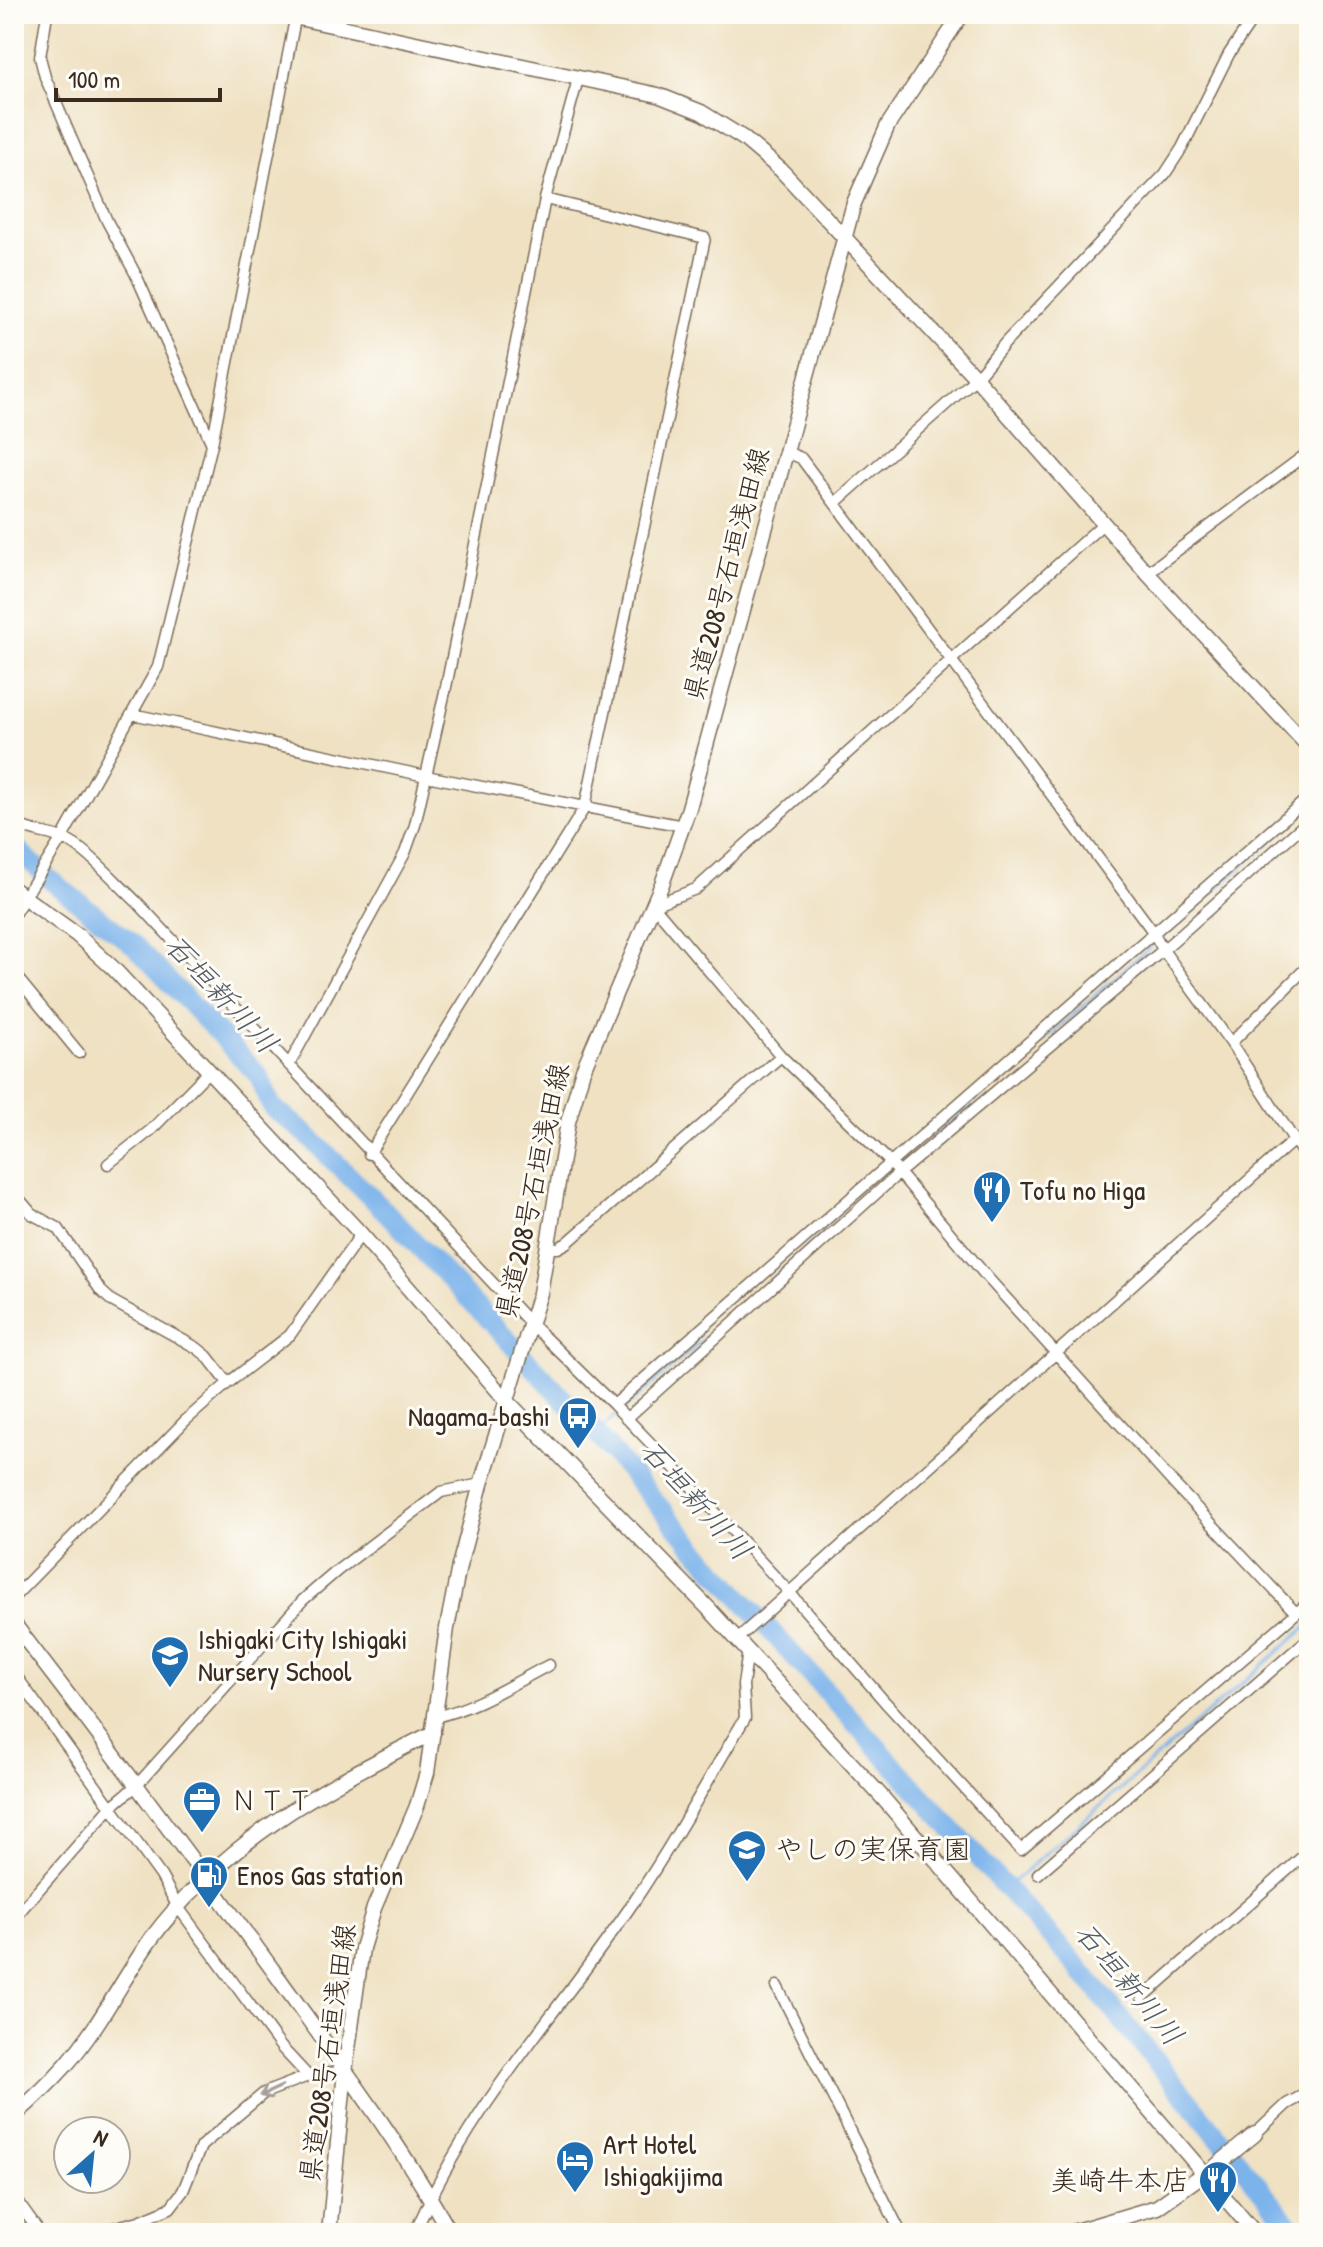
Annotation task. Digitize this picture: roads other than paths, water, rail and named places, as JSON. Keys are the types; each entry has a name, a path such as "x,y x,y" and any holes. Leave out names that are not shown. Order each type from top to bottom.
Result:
{"street":[{"path":"47,14 40,57 45,77 107,221 136,275 212,444"},
{"name":"県道208号石垣浅田線","path":"329,2233 345,2071 362,1948 374,1908 417,1806 427,1773 459,1566 531,1324 549,1248 573,1101 587,1059 683,826 844,235 863,180 888,125 962,14"},
{"path":"835,503 976,378 1006,342 1165,174 1182,148 1229,54 1256,14"},
{"path":"14,914 23,890 56,848 158,667 212,444 290,15 658,95 701,112 743,138 781,170 844,235 976,378 1147,573 1309,747"},
{"path":"289,1065 405,853 415,825 545,199 578,79"},
{"path":"369,1154 585,807 705,238 545,199"},
{"path":"786,452 801,458 1154,933 1309,1163"},
{"path":"1147,573 1309,452"},
{"path":"1104,523 696,889 653,905 781,1056 890,1162 987,1277 1173,1483 1296,1613"},
{"path":"132,714 683,826"},
{"path":"614,1405 1309,797"},
{"path":"626,1419 899,1173 1163,950 1309,820"},
{"path":"14,823 62,838 76,846 138,903 369,1154 531,1324 614,1405 790,1593 1021,1850 1309,1602"},
{"path":"23,890 113,968 361,1234 507,1401 737,1639 882,1797 1210,2170 1255,2233"},
{"path":"1231,1043 1309,965"},
{"path":"14,974 79,1053"},
{"path":"549,1248 558,1248 567,1243 781,1056"},
{"path":"108,1164 151,1130 208,1072"},
{"path":"737,1639 1295,1139"},
{"path":"14,1193 32,1214 58,1228 101,1291 112,1301 197,1348 228,1383"},
{"path":"14,1597 185,1421 290,1335 361,1234"},
{"path":"14,1918 112,1806 137,1785 303,1600 441,1492 481,1484"},
{"path":"14,1624 137,1785 345,2071 450,2233"},
{"path":"1038,1874 1309,1638"},
{"path":"415,2233 430,2198 495,2089 636,1900 745,1718 743,1685 748,1651"},
{"path":"434,1717 472,1704 549,1665"},
{"path":"14,1673 112,1806 161,1876 178,1907 281,2047 308,2076"},
{"path":"14,2116 67,2064 152,1939 205,1877 291,1809 433,1733"},
{"path":"1142,1998 1309,1851"},
{"path":"777,1986 901,2233"},
{"path":"94,2233 139,2221 170,2208 183,2191 201,2146 264,2093 308,2076 345,2071"},
{"path":"1069,2233 1100,2229 1157,2207 1210,2170 1287,2104 1306,2094 1309,2106"},
{"path":"14,2197 40,2233"}],"waterway":[{"path":"178,14 199,19"},
{"path":"930,1140 1309,808"},
{"name":"石垣新川川","path":"14,846 49,879 134,945 259,1076 272,1107 304,1132 387,1213 596,1433 696,1549 1079,1968 1297,2233"},
{"path":"624,1409 846,1214"},
{"path":"596,1433 615,1416"},
{"path":"1006,1888 1309,1625"}],"place":[{"name":"Tofu no Higa","path":"992,1224"},
{"name":"Nagama-bashi","path":"578,1450"},
{"name":"Ishigaki City Ishigaki Nursery School","path":"170,1689"},
{"name":"ＮＴＴ","path":"202,1834"},
{"name":"やしの実保育園","path":"747,1883"},
{"name":"Enos Gas station","path":"209,1909"},
{"name":"Art Hotel Ishigakijima","path":"575,2194"},
{"name":"美崎牛本店","path":"1218,2214"}]}
